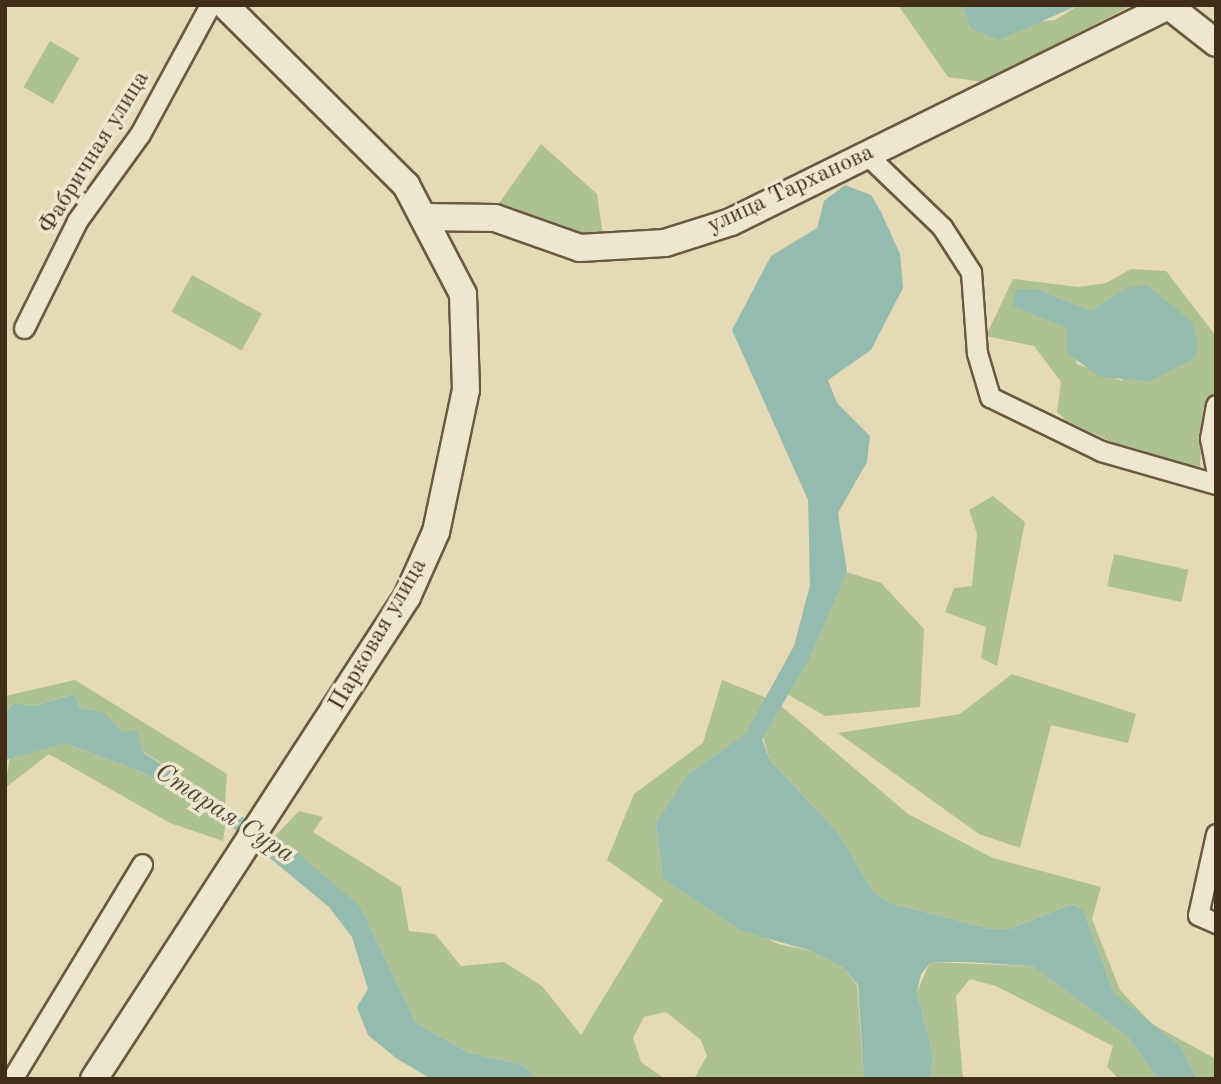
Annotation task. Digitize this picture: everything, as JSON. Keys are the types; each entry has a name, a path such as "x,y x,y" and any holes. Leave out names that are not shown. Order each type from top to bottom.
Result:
{"main road":[{"path":"225,5 406,185 424,217"},
{"path":"1170,6 1216,43"},
{"name":"улица Тарханова","path":"424,217 495,218 580,248 664,243 731,222 1170,6"},
{"name":"Парковая улица","path":"94,1079 228,871 302,766 407,597 436,532 453,473 466,390 463,295 424,217"}],"street":[{"name":"Фабричная улица","path":"24,328 77,221 140,134 210,5"},
{"path":"867,155 942,227 971,272 977,353 990,397 1101,451 1216,484"},
{"path":"1216,405 1210,438 1216,469"},
{"path":"1207,919 1216,834"},
{"path":"12,1079 142,864"}],"green space":[{"path":"898,5 962,5 970,28 1055,20 1079,5 1132,5 983,82 948,77"},
{"path":"50,41 79,58 53,104 24,87"},
{"path":"541,144 597,194 604,243 497,206"},
{"path":"1131,269 1166,271 1216,336 1216,391 1203,410 1200,467 1138,454 1067,421 1057,412 1061,382 1034,346 986,336 1013,279 1078,287 1106,283","holes":["1126,288 1122,381 1077,364 1067,328 1056,323 1037,289 1091,311"]},
{"path":"192,275 262,314 242,351 172,312"},
{"path":"993,496 1025,522 997,666 981,658 986,627 945,612 954,588 972,586 977,534 969,510"},
{"path":"1114,554 1188,570 1181,602 1107,586"},
{"path":"847,572 881,583 924,629 920,707 825,716 787,694"},
{"path":"1012,674 1136,714 1128,743 1051,725 1020,848 979,834 838,733 960,714"},
{"path":"75,680 227,774 225,804 144,752 111,727 104,713 78,708 73,694 34,706 14,703 5,714 5,696"},
{"path":"722,680 767,698 746,733 687,775 656,823 663,879 778,944 811,951 844,968 857,985 864,1079 694,1079 707,1056 701,1040 666,1012 644,1017 633,1038 641,1062 665,1079 536,1079 524,1065 469,1053 416,1023 360,906 274,837 299,811 323,817 313,832 401,887 409,931 435,934 461,966 504,962 542,986 581,1035 663,900 607,860 634,794 703,743"},
{"path":"780,705 908,814 993,858 1101,887 1092,919 1120,990 1152,1024 1216,1059 1216,1079 1197,1079 1181,1047 1150,1028 1114,993 1083,910 1072,904 1010,929 990,929 890,903 872,890 839,834 770,760 763,737"},
{"path":"65,743 144,773 226,822 223,841 170,823 49,754 5,788 10,755"},
{"path":"930,962 1032,966 1127,1036 1158,1079 1119,1079 1107,1067 1113,1046 996,986 970,979 956,996 963,1079 930,1079 933,1055 917,992"}],"water":[{"path":"962,5 1079,5 999,40 970,28"},
{"path":"845,185 871,195 881,212 900,254 903,288 871,350 828,380 837,403 870,436 867,462 838,513 847,572 807,663 762,739 770,760 839,834 872,890 890,903 990,929 1010,929 1072,904 1083,910 1114,993 1181,1047 1197,1079 1158,1079 1127,1036 1032,966 931,962 921,974 917,992 933,1055 930,1079 864,1079 858,985 844,968 811,951 742,931 663,879 656,823 687,775 746,733 794,646 810,585 808,500 732,330 771,256 817,228 824,201"},
{"path":"1147,285 1192,322 1197,339 1196,357 1151,381 1100,377 1067,353 1067,328 1013,306 1016,290 1037,289 1091,311 1126,288"},
{"name":"Старая Сура","path":"74,694 79,708 105,713 122,732 136,730 144,753 299,854 360,906 416,1023 469,1053 524,1065 536,1079 431,1079 396,1058 368,1035 357,1007 368,989 352,937 329,907 226,822 144,773 65,743 5,760 5,714 14,703 34,706"}]}
